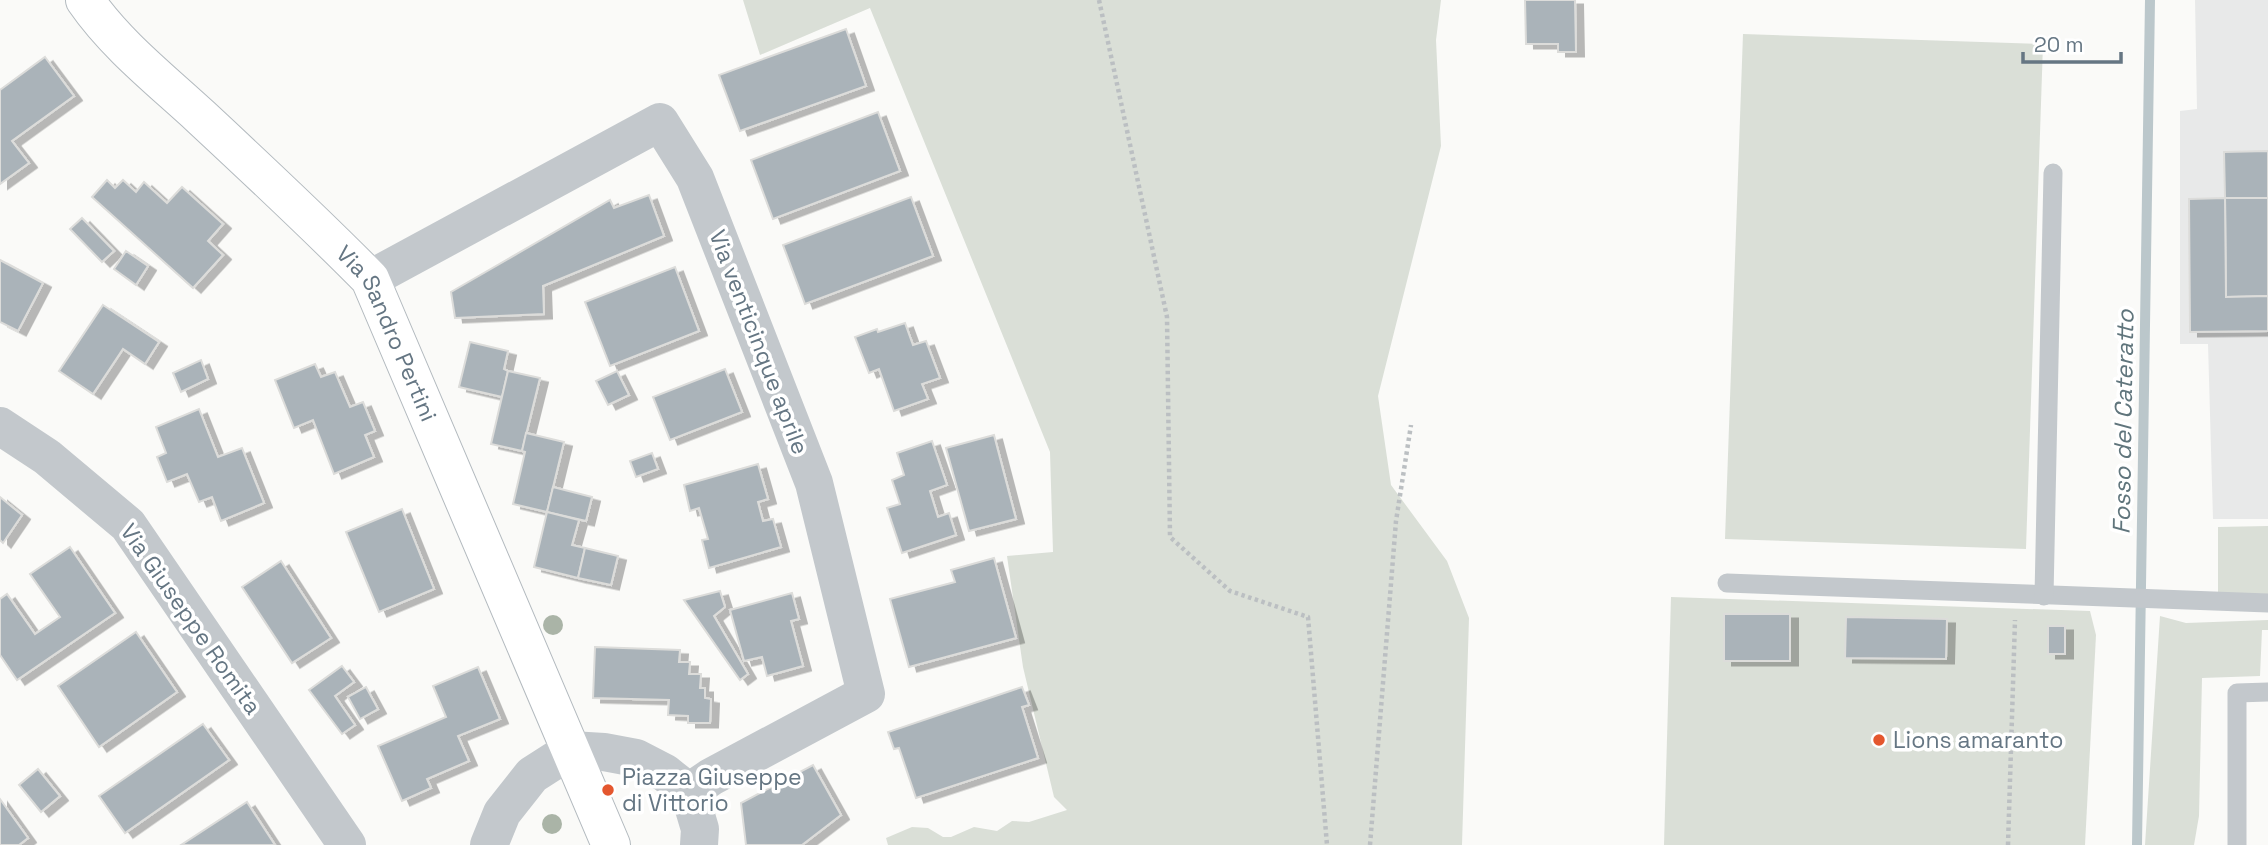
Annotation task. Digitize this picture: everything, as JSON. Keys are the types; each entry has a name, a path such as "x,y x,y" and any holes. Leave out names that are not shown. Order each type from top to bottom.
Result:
{"street":[{"name":"Via Sandro Pertini","path":"85,0 99,19 134,55 302,210 370,279 571,750"},
{"name":"Via venticinque aprile","path":"370,279 660,122 674,144 695,178 814,483 866,694 689,792"},
{"name":"Via Giuseppe Romita","path":"0,426 47,457 128,525 347,845"},
{"path":"571,750 611,845"},
{"path":"489,845 502,813 532,775 571,750 636,758 665,773 689,792 700,829 699,845"}],"lane":[{"path":"2044,596 2053,173"},
{"path":"1727,583 2130,600 2268,603"},
{"path":"2237,845 2237,693 2268,692"}],"path":[{"path":"1099,0 1167,317 1170,537 1230,591 1308,617 1327,845"},
{"path":"1370,845 1396,521 1411,425"},
{"path":"2008,845 2016,595"}],"shaded area":[{"path":"743,0 1441,0 1436,40 1441,146 1378,396 1391,485 1447,561 1469,618 1462,845 888,845 886,838 912,827 928,828 943,837 951,837 974,827 997,831 1012,821 1029,822 1067,810 1054,797 1023,667 1007,556 1053,552 1050,452 870,8 760,55"},
{"path":"2195,0 2268,0 2268,519 2213,519 2208,344 2180,344 2180,111 2197,109"},
{"path":"1743,34 2043,44 2026,549 1725,539"},
{"path":"2268,526 2268,595 2218,596 2218,527"},
{"name":"Lions amaranto","path":"1671,597 2090,611 2096,635 2085,845 1664,845"},
{"path":"2160,616 2186,623 2268,620 2268,630 2262,630 2260,676 2202,678 2199,816 2194,845 2145,845"}],"building":[{"path":"1525,0 1575,0 1576,52 1558,52 1558,44 1526,44"},
{"path":"846,29 866,86 740,131 719,75"},
{"path":"45,57 74,96 12,141 29,163 0,184 0,90"},
{"path":"878,112 900,171 773,219 751,160"},
{"path":"2268,151 2268,198 2225,198 2224,152"},
{"path":"107,180 115,188 123,180 136,192 144,182 167,203 182,187 223,224 208,241 223,255 193,288 92,197"},
{"path":"649,195 664,236 543,286 544,314 455,318 451,292 610,200 614,208"},
{"path":"911,197 933,256 805,304 783,245"},
{"path":"2225,198 2268,198 2268,296 2226,297"},
{"path":"2225,198 2226,297 2268,296 2268,331 2190,332 2189,199"},
{"path":"82,218 114,251 102,262 70,229"},
{"path":"126,251 148,266 136,285 114,269"},
{"path":"0,260 43,283 18,331 0,322"},
{"path":"675,267 699,331 610,366 585,302"},
{"path":"103,305 159,342 145,364 123,349 93,394 59,371"},
{"path":"905,323 913,345 926,341 940,378 922,384 928,399 894,411 879,369 869,373 855,337"},
{"path":"470,342 508,351 504,369 508,371 502,397 459,387"},
{"path":"201,360 208,379 181,392 173,373"},
{"path":"315,364 321,377 335,372 350,407 363,402 375,431 365,435 374,457 334,474 313,420 294,428 275,380"},
{"path":"725,369 742,412 670,440 653,397"},
{"path":"508,371 540,378 522,451 491,444"},
{"path":"617,371 629,395 608,405 596,381"},
{"path":"199,409 218,457 242,448 264,503 221,521 212,497 199,502 187,474 167,482 157,457 166,453 156,427"},
{"path":"526,433 564,442 547,512 513,504 525,452 522,451"},
{"path":"994,435 1016,519 969,531 946,448"},
{"path":"932,441 947,485 930,491 938,517 949,513 956,535 902,553 887,508 900,504 892,480 904,475 897,453"},
{"path":"652,453 658,469 636,477 630,461"},
{"path":"758,464 768,499 758,502 763,521 773,519 781,547 709,568 702,540 708,539 699,508 690,511 684,485"},
{"path":"553,487 592,497 586,521 547,512"},
{"path":"0,497 22,515 3,543 0,540"},
{"path":"402,509 434,589 379,612 346,532"},
{"path":"547,512 579,520 572,545 585,548 578,578 534,567"},
{"path":"70,547 115,613 17,680 0,655 0,599 7,594 35,634 60,617 30,574"},
{"path":"585,548 618,556 611,585 578,578"},
{"path":"994,558 1016,638 909,667 890,599 955,582 951,570"},
{"path":"281,561 331,638 292,663 242,587"},
{"path":"720,591 725,607 714,616 748,674 740,680 684,600"},
{"path":"792,593 799,619 791,621 803,666 767,676 762,657 744,661 730,610"},
{"path":"1724,614 1790,614 1790,661 1724,661"},
{"path":"1846,617 1947,619 1946,659 1845,658"},
{"path":"2048,626 2065,626 2065,654 2048,654"},
{"path":"136,632 177,692 99,747 58,686"},
{"path":"595,647 680,650 679,662 690,662 689,674 701,674 700,688 705,688 705,698 711,699 710,723 688,723 688,716 668,715 669,700 593,698"},
{"path":"342,666 354,682 335,696 355,725 342,734 309,690"},
{"path":"478,667 500,719 458,736 469,761 427,779 431,788 402,801 378,746 446,717 433,686"},
{"path":"366,687 378,709 360,719 348,697"},
{"path":"1022,687 1029,705 1022,707 1038,758 916,798 899,748 894,749 888,732"},
{"path":"203,724 229,760 125,833 99,796"},
{"path":"813,765 841,815 802,845 746,845 741,803"},
{"path":"38,769 60,796 41,812 19,785"},
{"path":"0,799 28,838 19,845 0,845"},
{"path":"247,802 275,845 181,845"}],"waterway":[{"name":"Fosso del Cateratto","path":"2137,845 2150,0"}],"place":[{"name":"Lions amaranto","path":"1879,740"},
{"name":"Piazza Giuseppe di Vittorio","path":"608,790"}]}
